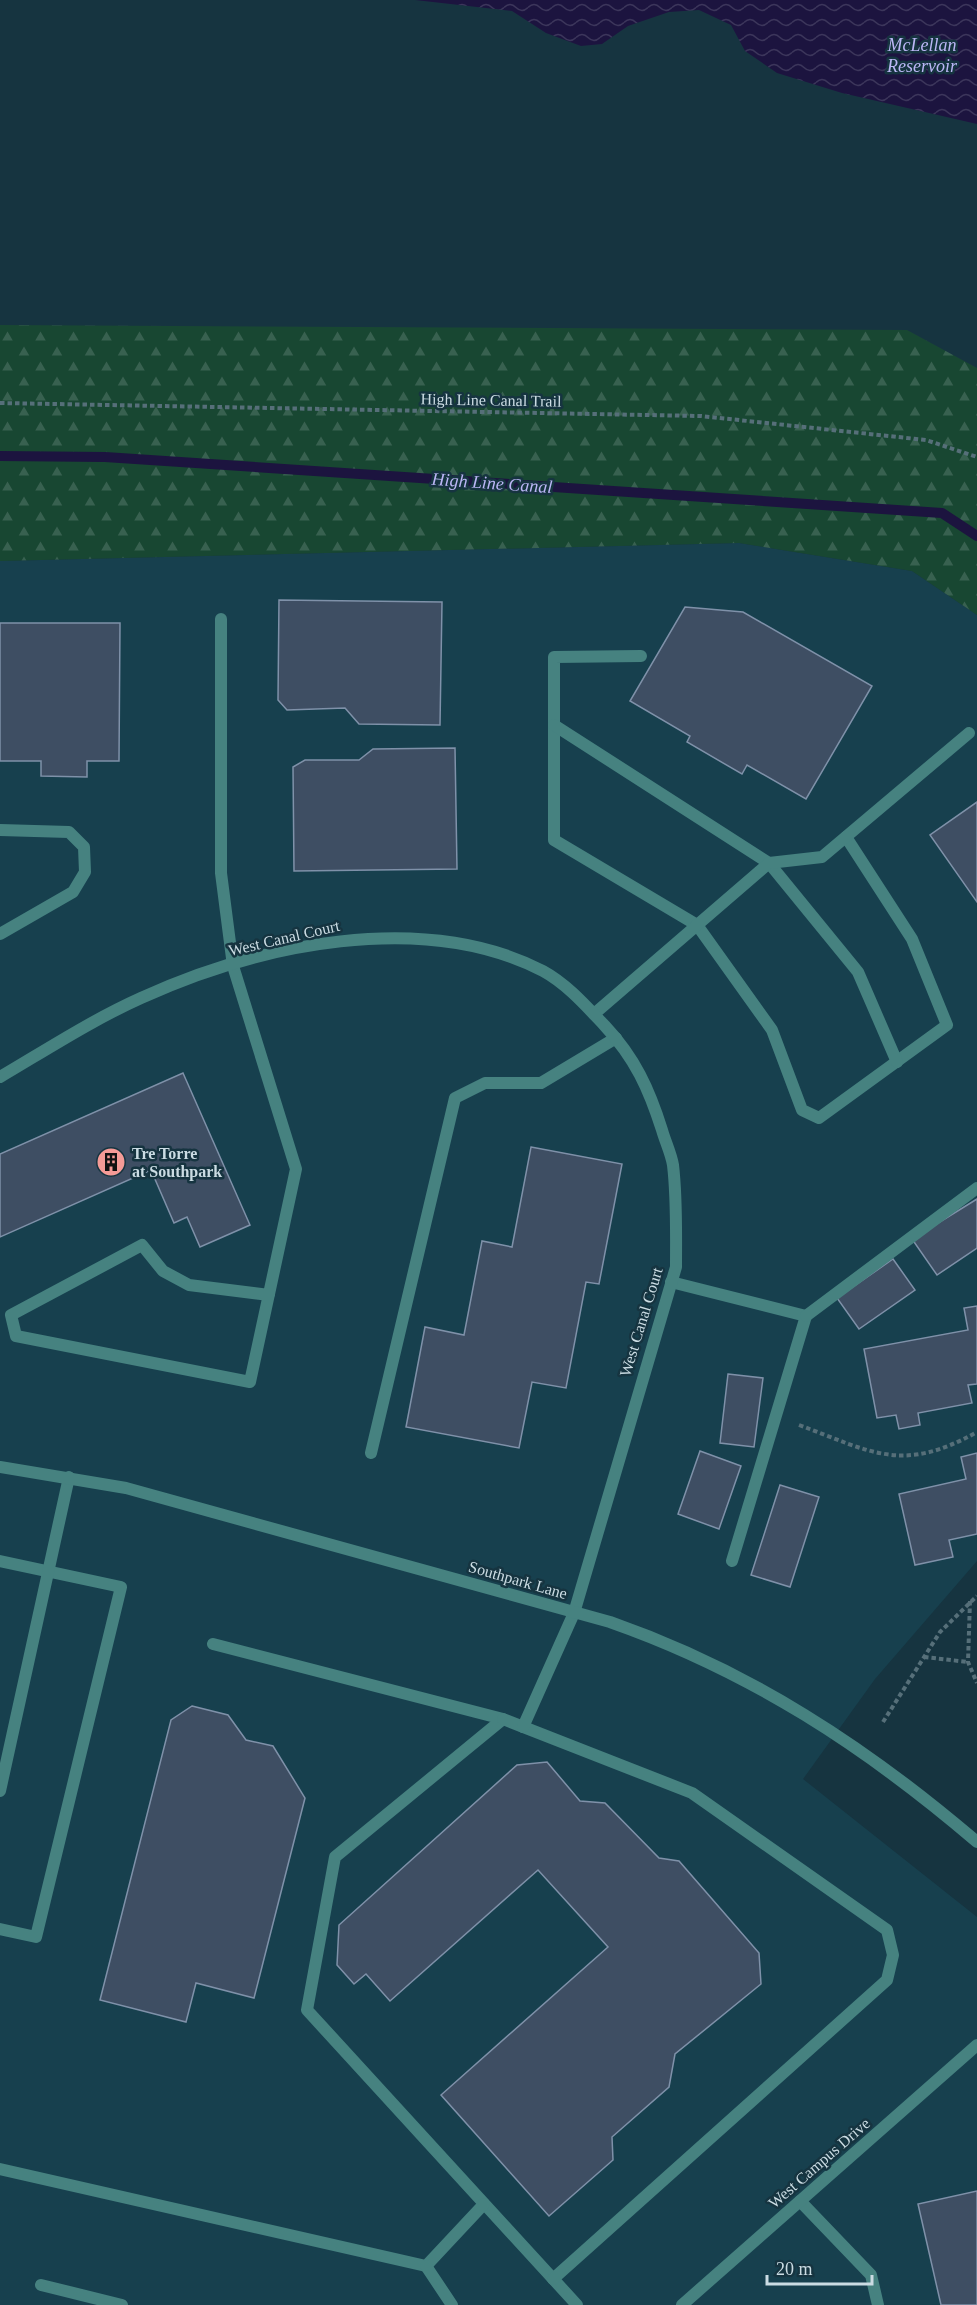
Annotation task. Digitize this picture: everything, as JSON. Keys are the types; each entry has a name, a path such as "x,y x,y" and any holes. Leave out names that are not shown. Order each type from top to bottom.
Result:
{"street":[{"path":"221,619 221,873 233,966 296,1168 269,1295 250,1382 16,1336 11,1315 142,1245 163,1270 189,1286 269,1295"},
{"path":"641,656 554,657 554,840 697,925 772,1030 802,1110 819,1118 947,1025 912,939 846,837"},
{"path":"554,725 769,863 858,972 897,1062"},
{"path":"594,1014 769,863 822,857 969,733"},
{"path":"0,830 69,832 84,847 85,872 73,892 0,934"},
{"name":"West Canal Court","path":"0,1077 73,1033 140,998 233,966 338,940 397,939 458,944 500,954 544,972 579,998 616,1038 644,1079 673,1163 676,1267 574,1613 523,1727"},
{"path":"371,1453 455,1098 485,1083 541,1083 616,1038"},
{"path":"732,1562 806,1316 977,1188"},
{"path":"671,1282 806,1316"},
{"name":"Southpark Lane","path":"0,1467 126,1488 574,1613 658,1639 765,1690 862,1751 916,1790 977,1842"},
{"path":"0,1791 69,1477"},
{"path":"0,1561 121,1587 36,1937 0,1929"},
{"path":"213,1644 503,1719 692,1794 887,1930 893,1955 887,1980 553,2279"},
{"path":"503,1719 335,1857 307,2010 577,2305"},
{"name":"West Campus Drive","path":"682,2305 977,2045"},
{"path":"0,2169 426,2266 452,2305"},
{"path":"800,2201 871,2275 878,2305"},
{"path":"426,2266 484,2204"},
{"path":"41,2285 122,2305"}],"path":[{"name":"High Line Canal Trail","path":"0,403 701,416 926,440 977,458"},
{"path":"776,1416 879,1455 918,1457 957,1444 977,1432"},
{"path":"883,1722 940,1632 970,1600 977,1596"},
{"path":"970,1600 968,1662 977,1683"},
{"path":"924,1657 968,1662"}],"shaded area":[{"path":"739,543 912,571 977,615 977,1561 875,1679 803,1779 977,1917 977,2305 0,2305 0,561"}],"green space":[{"path":"0,325 907,330 977,368 977,615 912,571 739,543 0,561"}],"water":[{"name":"McLellan Reservoir","path":"415,0 977,0 977,124 842,93 777,73 745,51 731,25 699,10 669,12 628,26 602,44 581,46 546,33 512,11"}],"building":[{"path":"279,600 442,602 440,725 359,724 345,708 287,710 278,700"},
{"path":"685,607 743,612 872,686 806,799 747,765 742,774 687,742 690,736 630,701"},
{"path":"0,623 120,623 119,761 87,761 87,777 41,776 41,761 0,761"},
{"path":"455,748 457,869 294,871 293,767 305,760 359,760 373,749"},
{"path":"977,802 977,902 930,835"},
{"name":"Tre Torre at Southpark","path":"183,1073 250,1225 200,1247 187,1217 174,1223 151,1170 0,1237 0,1154"},
{"path":"531,1147 622,1164 599,1284 586,1282 566,1388 532,1382 519,1448 406,1427 425,1327 464,1335 482,1241 512,1247"},
{"path":"977,1199 977,1248 937,1275 912,1239"},
{"path":"893,1259 915,1290 859,1329 837,1298"},
{"path":"977,1306 977,1384 968,1385 972,1403 918,1413 920,1425 899,1429 896,1415 877,1418 864,1349 968,1330 964,1308"},
{"path":"728,1374 763,1378 754,1447 720,1443"},
{"path":"700,1451 741,1466 719,1529 678,1514"},
{"path":"977,1453 977,1534 949,1540 953,1557 915,1565 899,1494 966,1479 961,1457"},
{"path":"780,1485 819,1497 790,1587 751,1575"},
{"path":"192,1706 228,1715 246,1740 273,1746 305,1798 254,1998 196,1983 186,2022 100,2000 171,1720"},
{"path":"547,1762 580,1801 605,1803 659,1858 679,1861 759,1953 761,1984 675,2054 669,2087 612,2137 613,2160 549,2216 441,2095 608,1947 538,1870 390,2001 366,1974 354,1984 337,1965 339,1925 517,1765"},
{"path":"977,2191 977,2305 941,2305 918,2204"}],"waterway":[{"name":"High Line Canal","path":"0,456 105,457 942,513 977,536"}],"place":[{"name":"Tre Torre at Southpark","path":"111,1162"}]}
